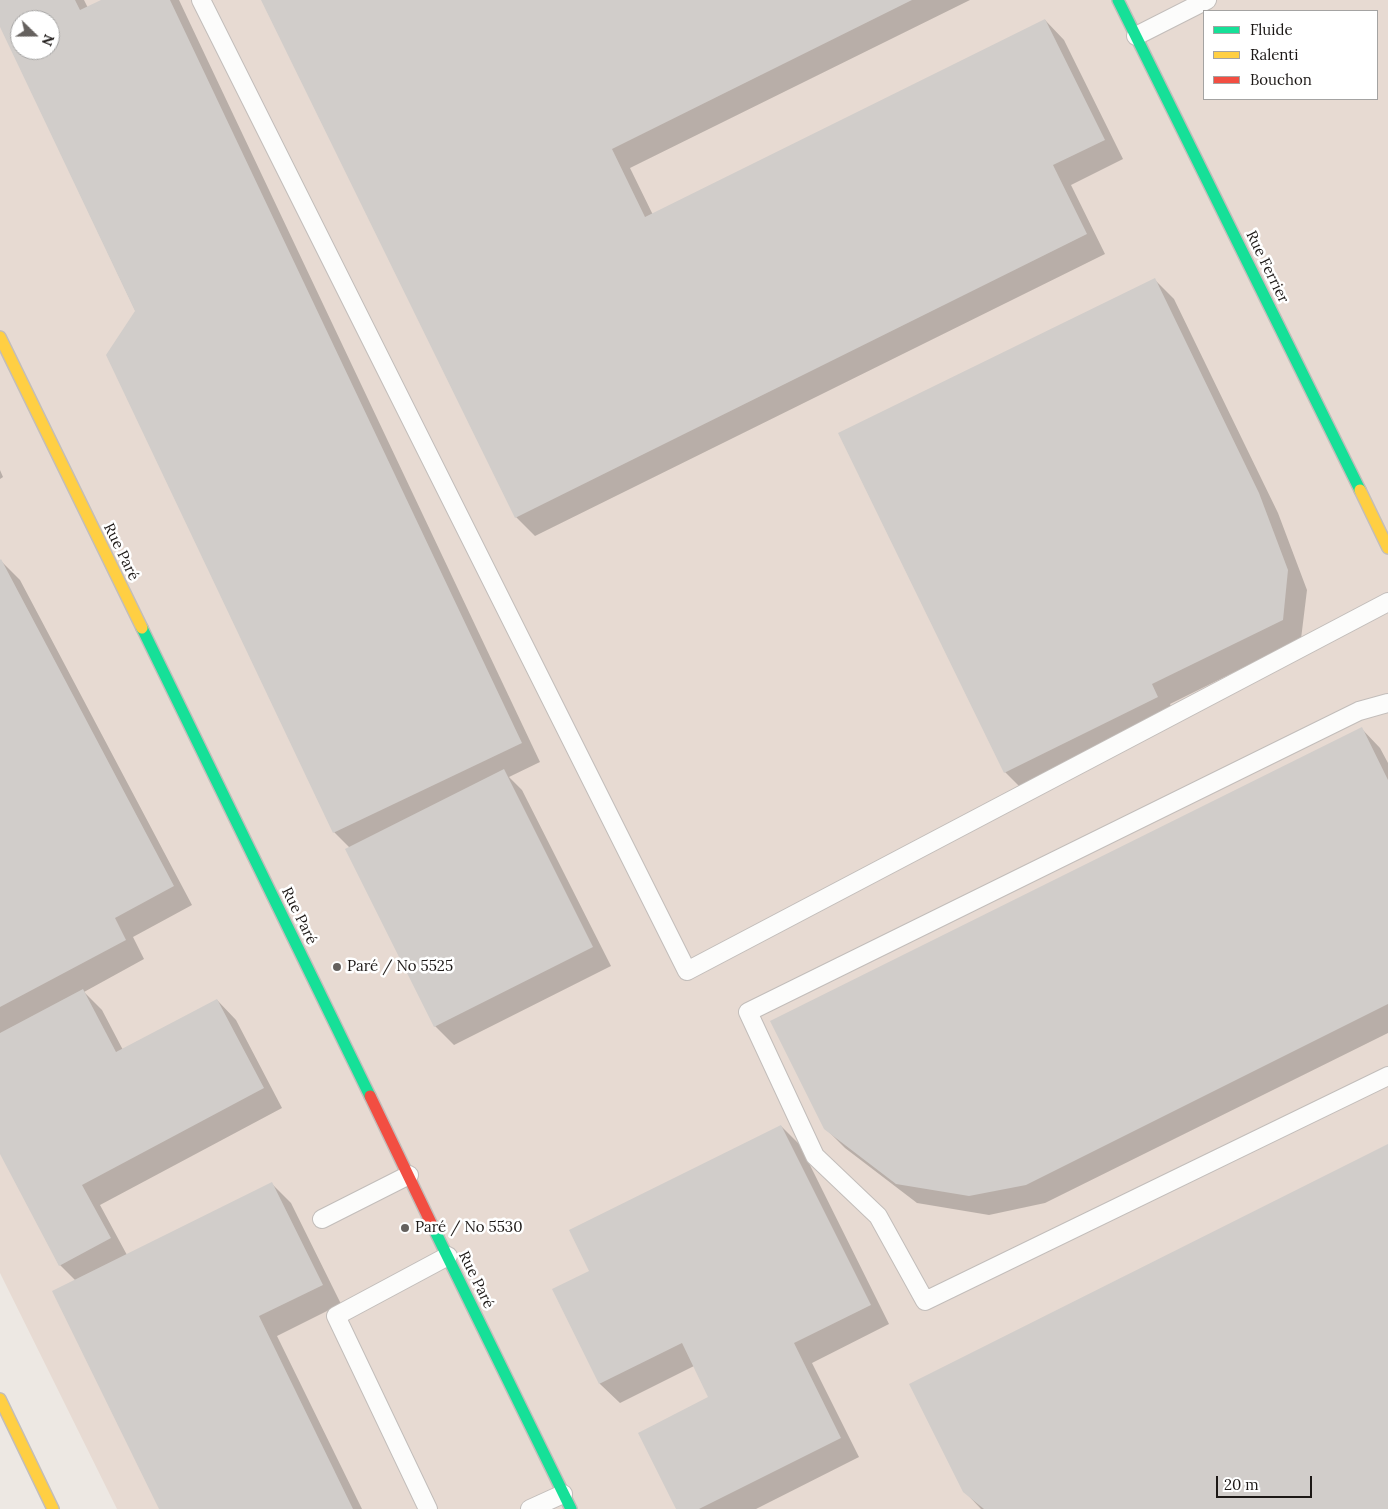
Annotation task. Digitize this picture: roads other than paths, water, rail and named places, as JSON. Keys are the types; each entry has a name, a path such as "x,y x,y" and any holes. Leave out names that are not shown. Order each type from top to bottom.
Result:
{"street":[{"name":"Rue Ferrier","path":"1118,0 1388,548"},
{"name":"Rue Paré","path":"0,337 567,1501"},
{"path":"0,1399 53,1509"}],"lane":[{"path":"201,0 687,971 1388,602"},
{"path":"1136,36 1207,0"},
{"path":"1388,703 1359,711 748,1012 815,1156 878,1216 925,1301 1388,1076"},
{"path":"322,1219 409,1175"},
{"path":"428,1509 336,1316 448,1256"},
{"path":"530,1509 567,1501"}],"place":[{"name":"Paré / No 5525","path":"337,967"},
{"name":"Paré / No 5530","path":"405,1228"}]}
